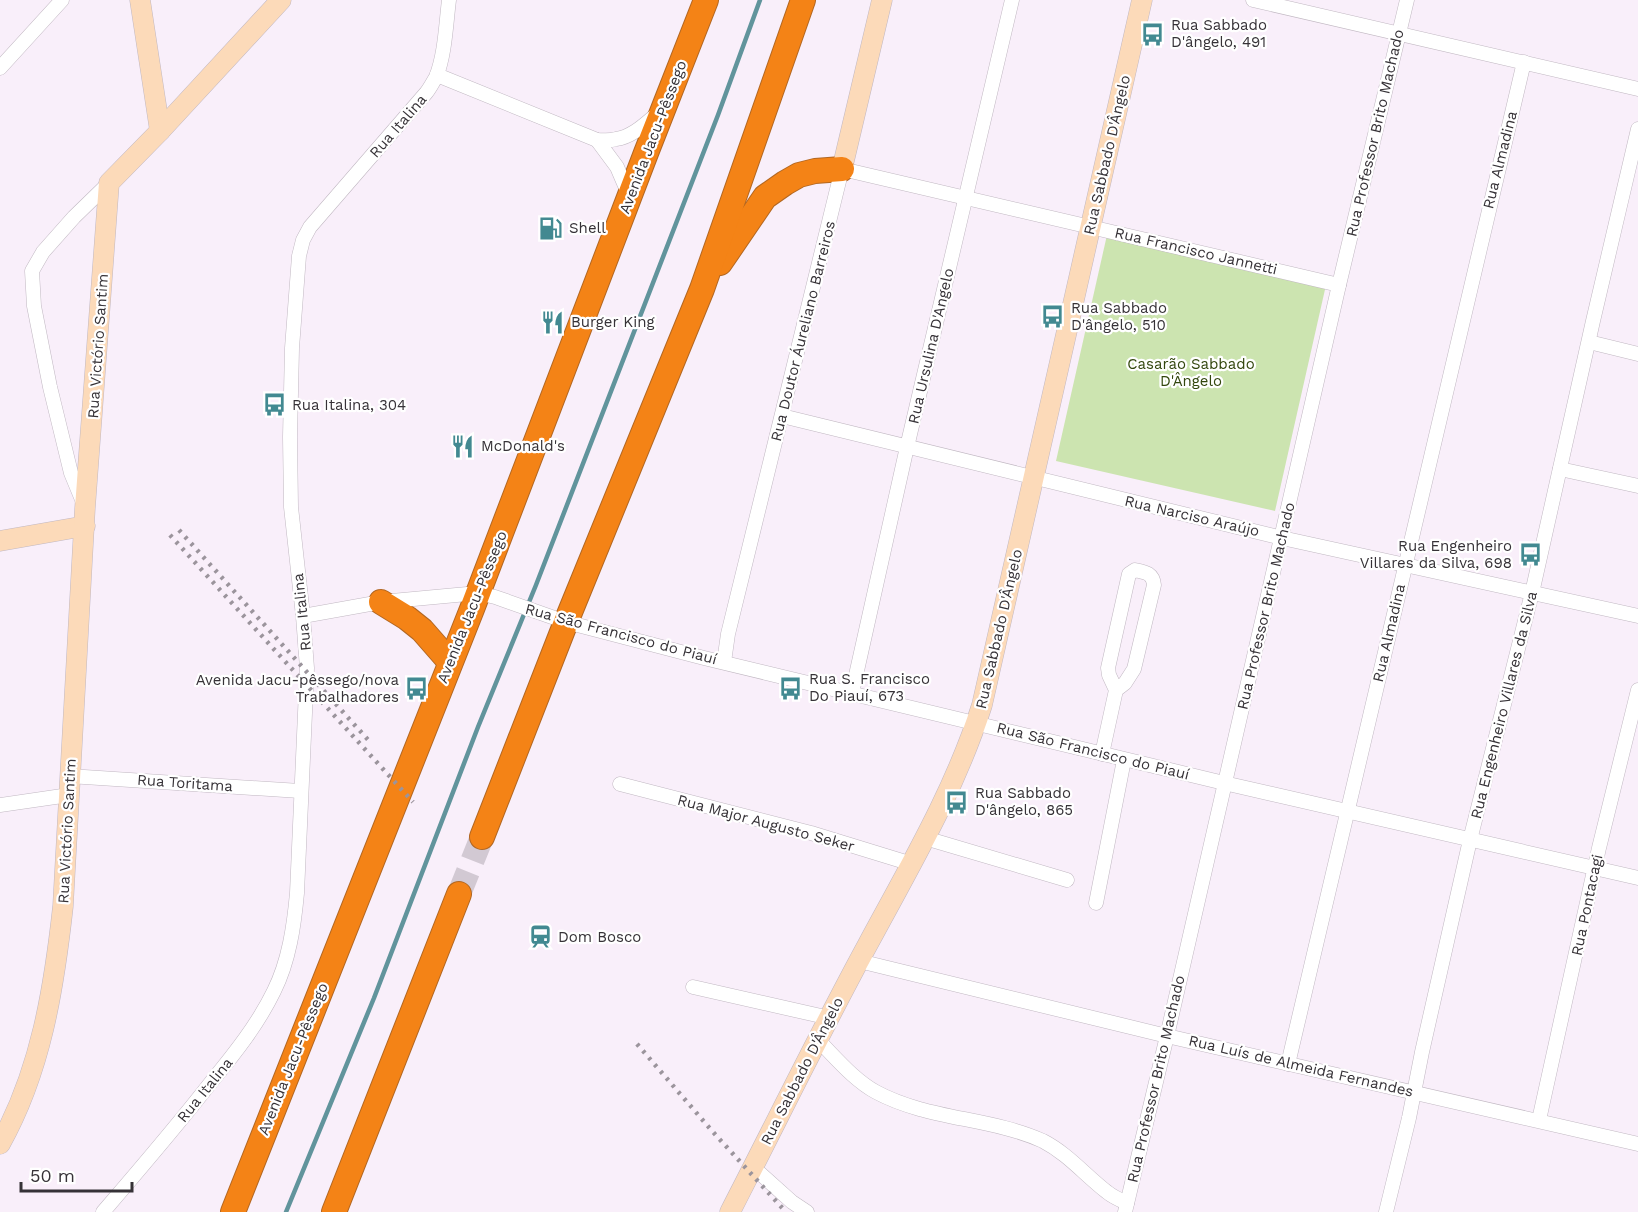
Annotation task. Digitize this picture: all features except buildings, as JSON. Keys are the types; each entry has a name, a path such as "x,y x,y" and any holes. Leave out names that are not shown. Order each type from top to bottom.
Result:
{"highway":[{"name":"Avenida Jacu-Pêssego","path":"233,1212 450,662 487,595 562,371 706,0"},
{"path":"482,837 556,619 702,290 803,0"},
{"path":"702,290 765,197 799,175 842,169"},
{"path":"381,602 422,630 450,662"},
{"path":"334,1212 459,894"}],"street":[{"path":"0,68 63,0"},
{"path":"140,0 160,131"},
{"name":"Rua Victório Santim","path":"85,517 69,465 50,387 34,306 32,271 43,252 74,218 160,131 281,0"},
{"name":"Rua Italina","path":"104,1212 248,1036 274,991 285,963 295,913 307,668 291,507 290,467 292,348 299,256 303,240 310,227 426,93 437,75 449,0"},
{"name":"Rua Doutor Áureliano Barreiros","path":"724,662 728,634 882,0"},
{"name":"Rua Ursulina D'Angelo","path":"852,693 1012,0"},
{"name":"Rua Sabbado D'Ângelo","path":"730,1212 859,961 912,864 954,780 970,741 982,705 1143,0"},
{"path":"1253,0 1638,89"},
{"name":"Rua Professor Brito Machado","path":"1126,1208 1407,0"},
{"name":"Rua Almadina","path":"1288,1064 1524,62"},
{"path":"437,75 597,140 617,139 632,133 665,108"},
{"name":"Rua Engenheiro Villares da Silva","path":"1386,1212 1470,840 1532,592 1638,129"},
{"path":"597,140 617,167 630,197"},
{"name":"Rua Francisco Jannetti","path":"842,169 1339,285"},
{"name":"Rua Victório Santim","path":"0,1144 26,1090 38,1051 50,1004 63,906 85,517 110,183"},
{"path":"1589,342 1638,354"},
{"name":"Rua Narciso Araújo","path":"782,416 1282,538 1638,616"},
{"path":"1560,468 1638,486"},
{"path":"0,541 85,517"},
{"path":"1102,754 1116,690 1108,668 1129,574 1135,570 1148,573 1154,579 1154,585 1134,669 1125,683 1116,690"},
{"name":"Rua São Francisco do Piauí","path":"303,616 381,602 487,595 556,619 724,662 1224,783 1638,878"},
{"name":"Rua Pontacagi","path":"1539,1120 1638,690"},
{"path":"1096,903 1124,759"},
{"name":"Rua Major Augusto Seker","path":"620,784 810,833 912,864"},
{"name":"Rua Toritama","path":"0,805 69,785 300,790"},
{"path":"925,838 1067,880"},
{"name":"Rua Luís de Almeida Fernandes","path":"859,961 1167,1036 1638,1144"},
{"path":"693,987 830,1018"},
{"path":"818,1041 858,1079 875,1091 899,1102 1004,1127 1055,1148 1126,1208"},
{"path":"753,1167 792,1202 807,1212"}],"green space":[{"name":"Casarão Sabbado D'Ângelo","path":"1107,235 1326,285 1275,511 1056,461"}],"waterway":[{"path":"286,1212 374,998 478,727 536,585 718,115 760,0"}],"tunnel":[{"path":"459,894 482,837"}],"railway":[{"path":"179,530 370,742"},
{"path":"170,535 413,802"},
{"path":"637,1044 786,1212"}],"place":[{"name":"Rua Sabbado D'ângelo, 491","path":"1153,34"},
{"name":"Shell","path":"551,228"},
{"name":"Rua Sabbado D'ângelo, 510","path":"1053,317"},
{"name":"Burger King","path":"553,322"},
{"name":"Rua Italina, 304","path":"274,405"},
{"name":"McDonald's","path":"463,446"},
{"name":"Rua Engenheiro Villares da Silva, 698","path":"1530,555"},
{"name":"Rua S. Francisco Do Piauí, 673","path":"791,688"},
{"name":"Avenida Jacu-pêssego/nova Trabalhadores","path":"417,689"},
{"name":"Rua Sabbado D'ângelo, 865","path":"957,802"},
{"name":"Dom Bosco","path":"540,937"}]}
